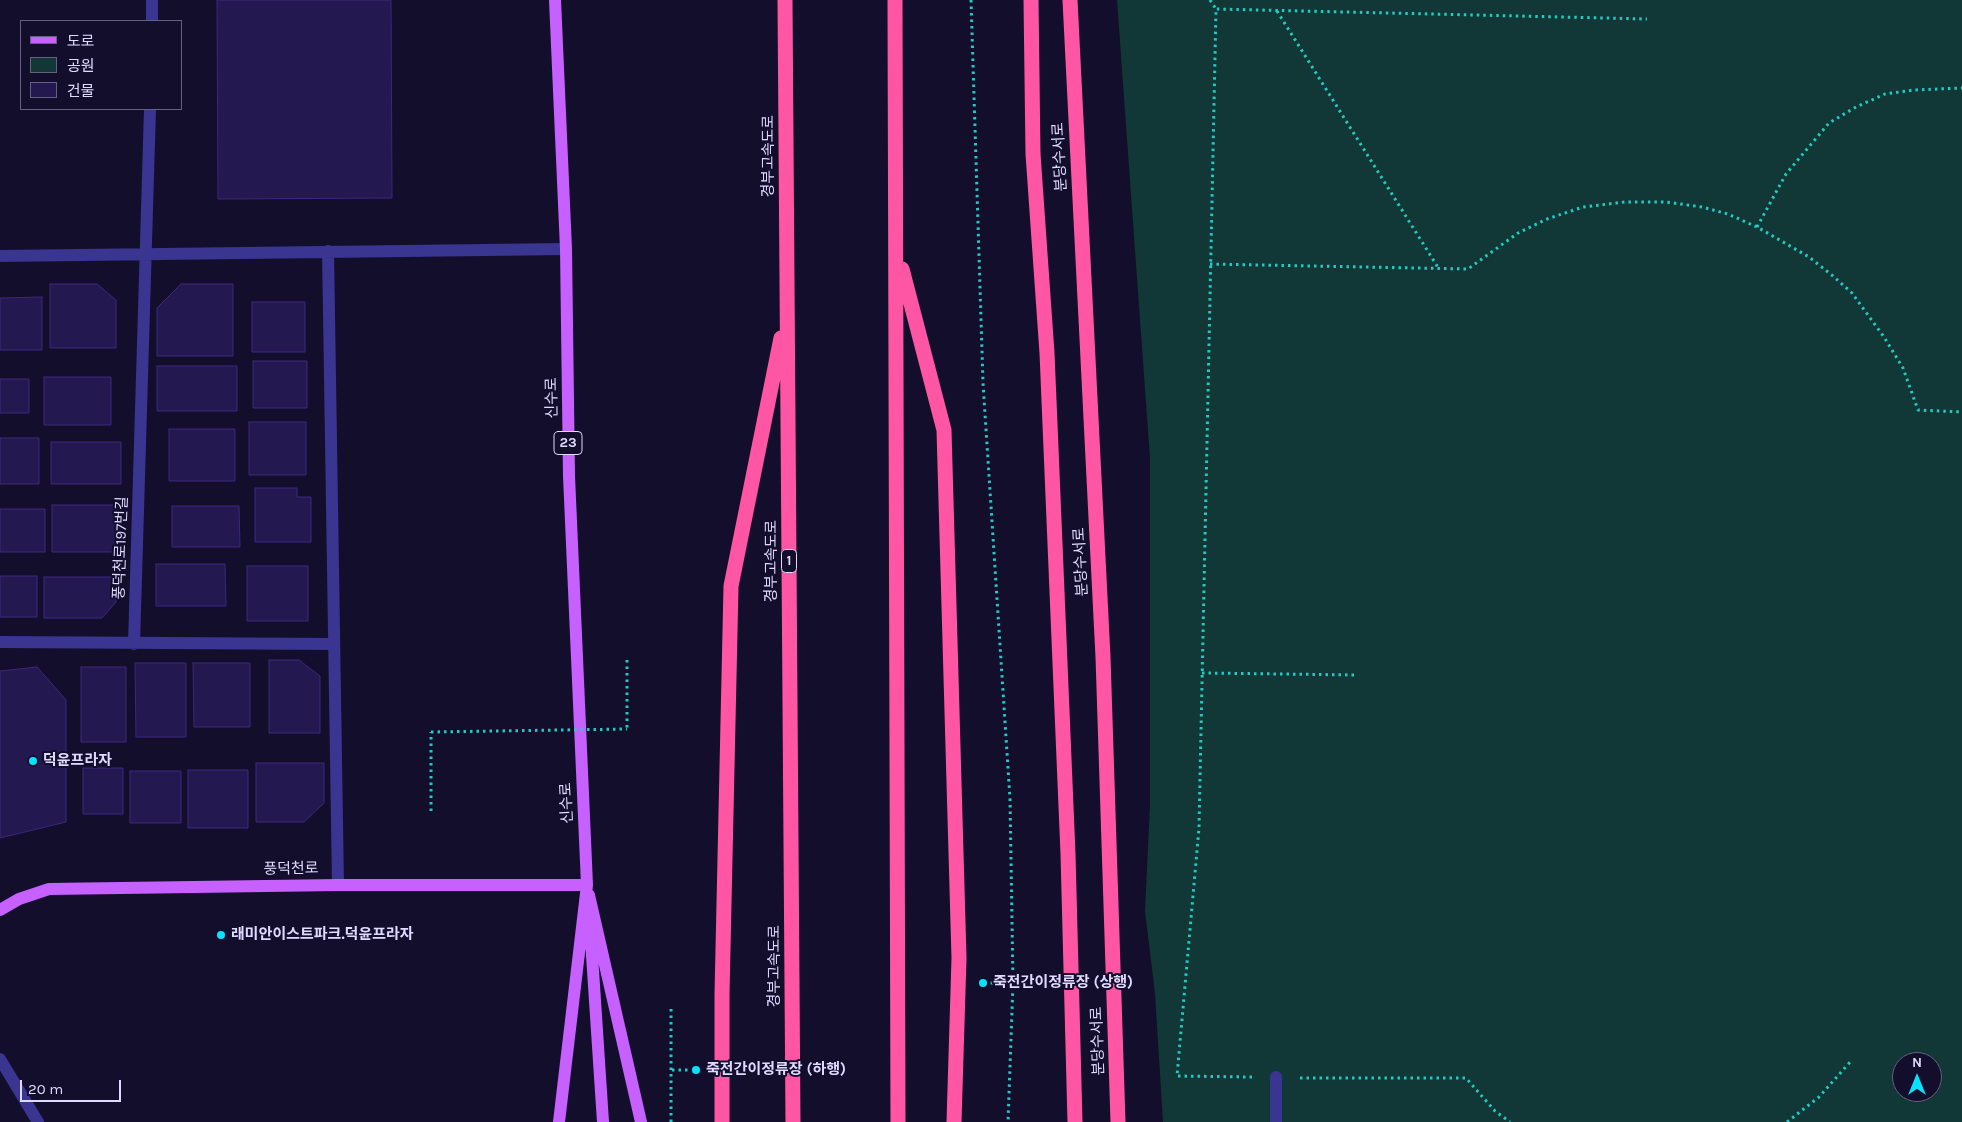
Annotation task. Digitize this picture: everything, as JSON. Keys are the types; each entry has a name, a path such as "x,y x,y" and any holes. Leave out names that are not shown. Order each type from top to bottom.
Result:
{"highway":[{"name":"경부고속도로","path":"785,0 793,1122"},
{"path":"895,0 898,1122"},
{"name":"분당수서로","path":"1031,0 1033,154 1047,352 1068,864 1075,1122"},
{"name":"분당수서로","path":"1070,0 1103,657 1118,1122"},
{"path":"897,247 944,430 959,958 954,1122"},
{"path":"722,1122 722,984 731,586 788,307"}],"main road":[{"name":"신수로","path":"555,0 566,248 569,476 587,885 559,1122"},
{"name":"풍덕천로","path":"0,910 19,899 49,889 338,885 587,885"},
{"name":"신수로","path":"587,885 641,1122"},
{"name":"23","path":"587,885 603,1122"}],"street":[{"path":"152,0 152,20"},
{"name":"풍덕천로197번길","path":"134,644 148,254 150,110"},
{"path":"0,256 566,248"},
{"path":"328,251 338,885"},
{"path":"0,642 334,644"},
{"path":"0,1059 38,1122"},
{"path":"1276,1078 1276,1122"}],"path":[{"path":"971,0 983,383 1010,800 1013,982 1008,1122"},
{"path":"1210,0 1216,9 1199,828 1177,1076 1466,1078 1495,1111 1510,1122"},
{"path":"1216,9 1647,19"},
{"path":"1277,10 1439,269"},
{"path":"1757,227 1786,174 1829,123 1856,107 1885,94 1914,90 1962,88"},
{"path":"1210,264 1468,270 1518,233 1547,219 1584,207 1624,202 1666,202 1702,207 1728,214 1757,227 1809,257 1852,293 1903,368 1918,410 1962,412"},
{"path":"431,811 432,732 627,729 627,660"},
{"path":"1202,673 1357,675"},
{"path":"983,982 1013,982"},
{"path":"671,1009 671,1122"},
{"path":"1787,1122 1820,1097 1851,1061"},
{"path":"672,1070 696,1070"}],"green space":[{"path":"1117,0 1962,0 1962,1122 1163,1122 1155,993 1145,911 1150,805 1150,458"}],"building":[{"path":"217,0 391,0 392,198 218,199"},
{"path":"50,284 97,284 116,300 116,348 50,348"},
{"path":"181,284 233,284 233,356 157,356 157,308"},
{"path":"42,297 42,350 0,350 0,298"},
{"path":"252,302 305,302 305,352 252,352"},
{"path":"253,361 307,361 307,408 253,408"},
{"path":"157,366 237,366 237,411 157,411"},
{"path":"44,377 111,377 111,425 44,425"},
{"path":"0,379 29,379 29,413 0,413"},
{"path":"249,422 306,422 306,475 249,475"},
{"path":"169,429 235,429 235,481 169,481"},
{"path":"0,438 39,438 39,484 0,484"},
{"path":"51,442 121,442 121,484 51,484"},
{"path":"255,488 297,488 297,497 311,497 311,542 255,542"},
{"path":"52,505 117,505 117,552 52,552"},
{"path":"172,506 239,506 240,547 172,547"},
{"path":"0,509 45,509 45,552 0,552"},
{"path":"156,564 225,564 226,606 156,606"},
{"path":"247,566 308,566 308,621 247,621"},
{"path":"0,576 37,576 37,617 0,617"},
{"path":"44,577 116,577 116,602 102,618 44,618"},
{"path":"269,660 299,660 320,676 320,733 269,733"},
{"path":"135,663 186,663 186,737 136,737"},
{"path":"193,663 250,663 250,727 194,727"},
{"name":"덕윤프라자","path":"37,667 66,700 66,822 0,838 0,671"},
{"path":"81,667 126,667 126,742 81,742"},
{"path":"256,763 324,763 324,803 304,822 256,822"},
{"path":"83,768 123,768 123,814 83,814"},
{"path":"188,770 248,770 248,828 188,828"},
{"path":"130,771 181,771 181,823 130,823"}],"place":[{"name":"덕윤프라자","path":"33,761"},
{"name":"래미안이스트파크.덕윤프라자","path":"221,935"},
{"name":"죽전간이정류장 (상행)","path":"983,983"},
{"name":"죽전간이정류장 (하행)","path":"696,1070"}]}
